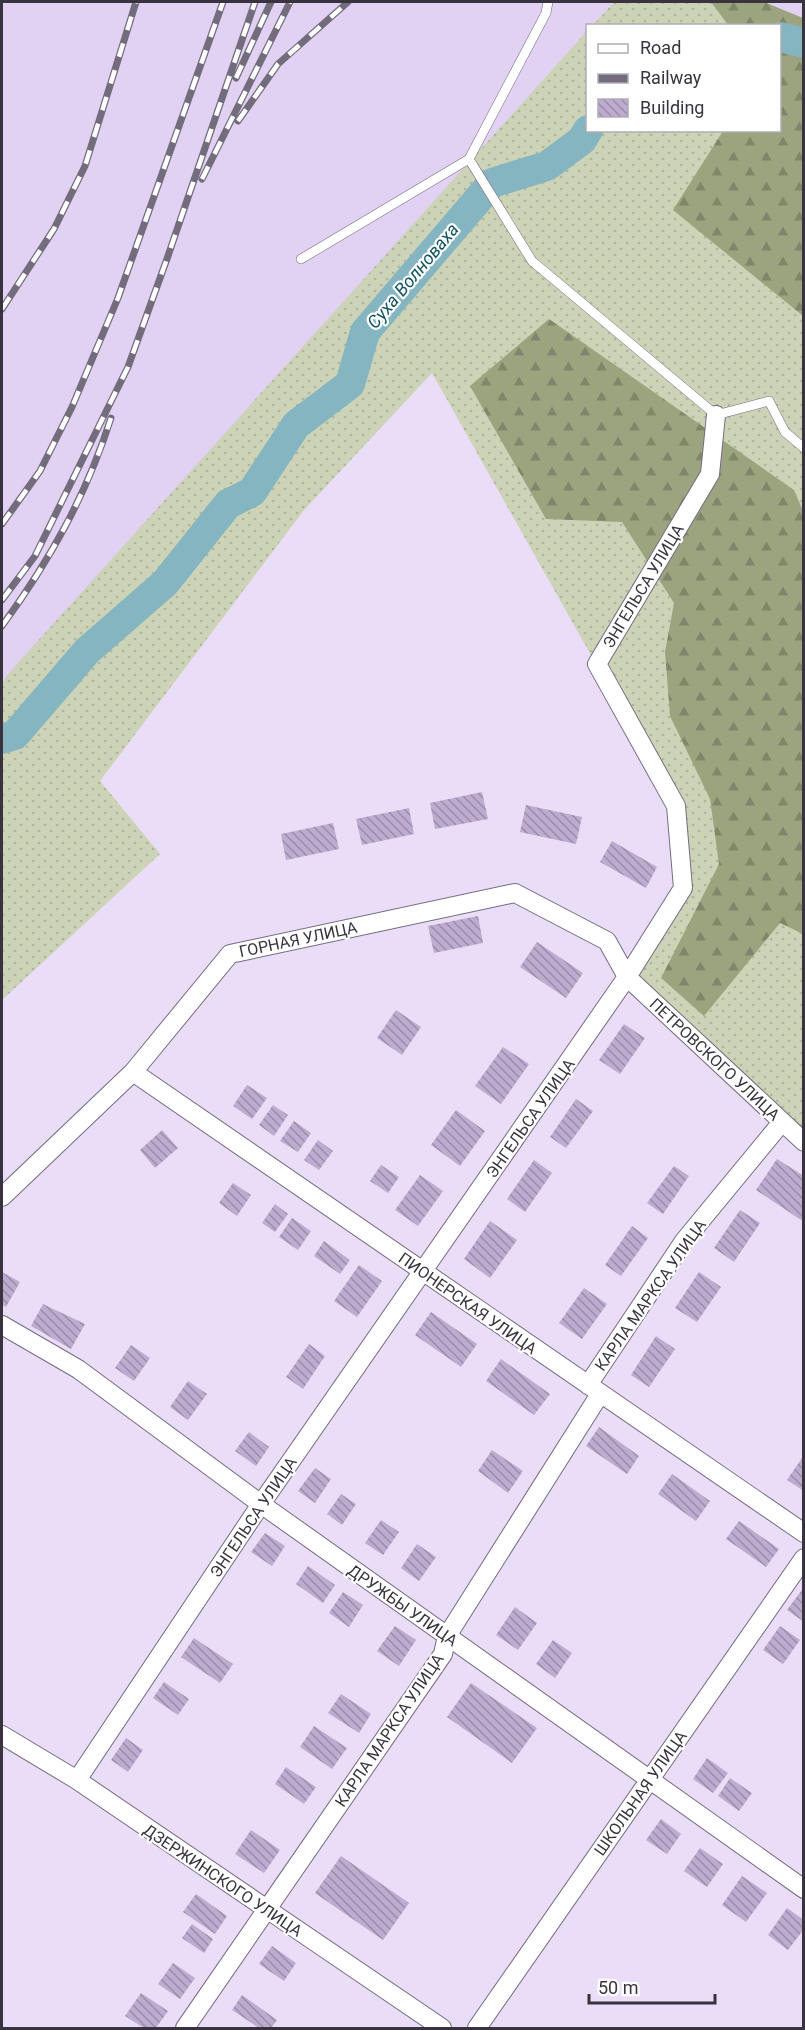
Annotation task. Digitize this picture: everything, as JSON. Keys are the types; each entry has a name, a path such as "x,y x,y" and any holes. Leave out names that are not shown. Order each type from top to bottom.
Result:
{"street":[{"name":"ЭНГЕЛЬСА УЛИЦА","path":"77,1780 261,1504 627,977 683,888 676,806 597,664 710,474 717,415"},
{"name":"ГОРНАЯ УЛИЦА","path":"2,1197 133,1072 230,954 515,893 607,941 627,977"},
{"name":"ПЕТРОВСКОГО УЛИЦА","path":"627,977 804,1142"},
{"name":"ПИОНЕРСКАЯ УЛИЦА","path":"133,1072 804,1533"},
{"name":"КАРЛА МАРКСА УЛИЦА","path":"185,2028 442,1654 447,1636 684,1241 782,1122"},
{"name":"ДРУЖБЫ УЛИЦА","path":"2,1325 78,1369 261,1504 804,1889"},
{"name":"ШКОЛЬНАЯ УЛИЦА","path":"477,2028 804,1558"},
{"name":"ДЗЕРЖИНСКОГО УЛИЦА","path":"2,1735 77,1780 442,2028"}],"lane":[{"path":"301,259 469,159 546,13 548,2"},
{"path":"469,159 532,261 717,415 769,400 784,432 804,448"}],"shaded area":[{"path":"2,2 614,2 594,24 586,24 586,32 2,683"},
{"path":"764,2 803,2 803,18 782,9"}],"green space":[{"path":"614,2 764,2 803,18 803,1142 627,977 683,888 676,806 432,373 304,510 100,781 160,854 2,1000 2,683 9,673 586,32 586,132 781,132 781,24 594,24"},
{"path":"711,2 764,2 803,18 803,316 673,210 722,132 781,132 781,24 727,24"},
{"path":"549,319 794,490 803,511 803,934 780,923 704,1016 661,978 719,864 710,799 670,716 665,652 674,603 622,522 546,519 470,386"}],"building":[{"path":"482,792 488,819 435,829 430,803"},
{"path":"526,805 582,817 576,844 520,832"},
{"path":"409,808 414,834 362,845 356,819"},
{"path":"333,823 339,849 286,860 281,834"},
{"path":"612,841 657,867 646,888 600,862"},
{"path":"478,916 483,943 434,953 428,926"},
{"path":"537,942 583,973 566,998 520,967"},
{"path":"396,1010 421,1027 402,1055 377,1038"},
{"path":"624,1024 645,1038 620,1074 599,1060"},
{"path":"503,1047 529,1064 501,1104 475,1086"},
{"path":"247,1085 267,1098 252,1119 233,1106"},
{"path":"576,1099 593,1111 566,1148 550,1137"},
{"path":"273,1105 288,1115 274,1136 259,1125"},
{"path":"456,1110 485,1131 460,1166 431,1145"},
{"path":"294,1121 311,1133 298,1152 280,1141"},
{"path":"162,1130 178,1148 155,1168 140,1150"},
{"path":"318,1140 333,1151 319,1170 304,1160"},
{"path":"777,1159 804,1176 804,1216 801,1220 756,1190"},
{"path":"534,1160 552,1173 525,1212 507,1199"},
{"path":"381,1165 399,1177 388,1193 370,1181"},
{"path":"674,1166 689,1176 663,1214 647,1203"},
{"path":"420,1175 443,1191 418,1226 395,1210"},
{"path":"233,1183 251,1195 237,1216 219,1203"},
{"path":"275,1204 288,1214 275,1232 262,1223"},
{"path":"740,1210 760,1223 734,1262 714,1248"},
{"path":"292,1218 311,1231 298,1250 279,1237"},
{"path":"490,1221 517,1240 490,1278 464,1259"},
{"path":"632,1226 648,1238 621,1276 605,1265"},
{"path":"324,1241 350,1260 340,1274 314,1256"},
{"path":"359,1265 382,1281 357,1317 334,1301"},
{"path":"2,1272 20,1282 6,1307 2,1305"},
{"path":"699,1272 721,1287 697,1322 675,1308"},
{"path":"584,1288 607,1304 582,1339 559,1323"},
{"path":"43,1304 85,1324 71,1349 31,1326"},
{"path":"431,1312 477,1344 461,1367 415,1335"},
{"path":"656,1336 675,1349 649,1387 631,1375"},
{"path":"309,1344 325,1356 303,1389 286,1377"},
{"path":"131,1345 150,1358 134,1381 115,1368"},
{"path":"501,1359 550,1394 534,1415 486,1381"},
{"path":"188,1381 207,1394 188,1420 170,1407"},
{"path":"599,1427 639,1456 627,1474 586,1446"},
{"path":"249,1432 269,1447 256,1466 235,1451"},
{"path":"492,1450 523,1471 508,1493 478,1471"},
{"path":"804,1455 804,1491 787,1480"},
{"path":"315,1468 331,1479 315,1503 298,1491"},
{"path":"672,1474 710,1501 696,1521 658,1494"},
{"path":"341,1494 356,1504 342,1525 327,1514"},
{"path":"381,1520 399,1532 383,1555 365,1543"},
{"path":"739,1521 779,1549 766,1567 726,1539"},
{"path":"265,1533 285,1546 272,1566 251,1552"},
{"path":"417,1544 436,1557 419,1581 401,1568"},
{"path":"308,1566 335,1585 323,1603 296,1584"},
{"path":"804,1587 804,1622 787,1610"},
{"path":"343,1592 363,1605 349,1627 329,1613"},
{"path":"515,1607 537,1623 518,1650 496,1635"},
{"path":"395,1626 416,1640 399,1666 377,1651"},
{"path":"780,1626 800,1640 783,1664 763,1650"},
{"path":"194,1638 233,1664 220,1683 181,1657"},
{"path":"553,1640 572,1653 555,1678 536,1664"},
{"path":"164,1682 189,1699 178,1715 153,1698"},
{"path":"471,1683 537,1728 512,1763 447,1717"},
{"path":"341,1694 371,1714 359,1733 328,1713"},
{"path":"314,1726 347,1748 332,1769 300,1747"},
{"path":"126,1738 143,1750 128,1772 111,1760"},
{"path":"707,1758 728,1773 713,1793 693,1779"},
{"path":"286,1767 316,1787 304,1804 275,1784"},
{"path":"730,1778 752,1793 739,1811 718,1796"},
{"path":"661,1819 681,1834 667,1854 646,1840"},
{"path":"251,1830 280,1850 264,1873 235,1854"},
{"path":"700,1848 723,1864 707,1887 684,1871"},
{"path":"341,1856 409,1903 383,1940 315,1893"},
{"path":"742,1876 767,1893 746,1922 722,1905"},
{"path":"196,1894 227,1916 215,1934 183,1912"},
{"path":"787,1908 804,1920 804,1929 788,1950 768,1935"},
{"path":"192,1924 213,1939 204,1953 182,1938"},
{"path":"272,1946 296,1963 284,1981 259,1964"},
{"path":"173,1963 195,1978 180,1999 158,1984"},
{"path":"141,1993 168,2011 156,2028 144,2028 125,2016"},
{"path":"242,1995 277,2020 271,2028 259,2028 232,2010"}],"waterway":[{"name":"Суха Волноваха","path":"781,37 804,43"},
{"name":"Суха Волноваха","path":"2,739 15,735 87,651 165,583 228,504 252,492 296,425 350,384 365,332 492,183 547,166 582,140 587,132"}],"railway":[{"path":"2,309 54,229 85,166 136,2"},
{"path":"2,524 40,471 72,407 118,298 223,2"},
{"path":"2,600 35,556 128,367 255,2"},
{"path":"236,78 271,2"},
{"path":"202,179 290,2"},
{"path":"238,121 278,64 348,2"},
{"path":"2,626 36,577 65,526 90,474 111,418"}]}
